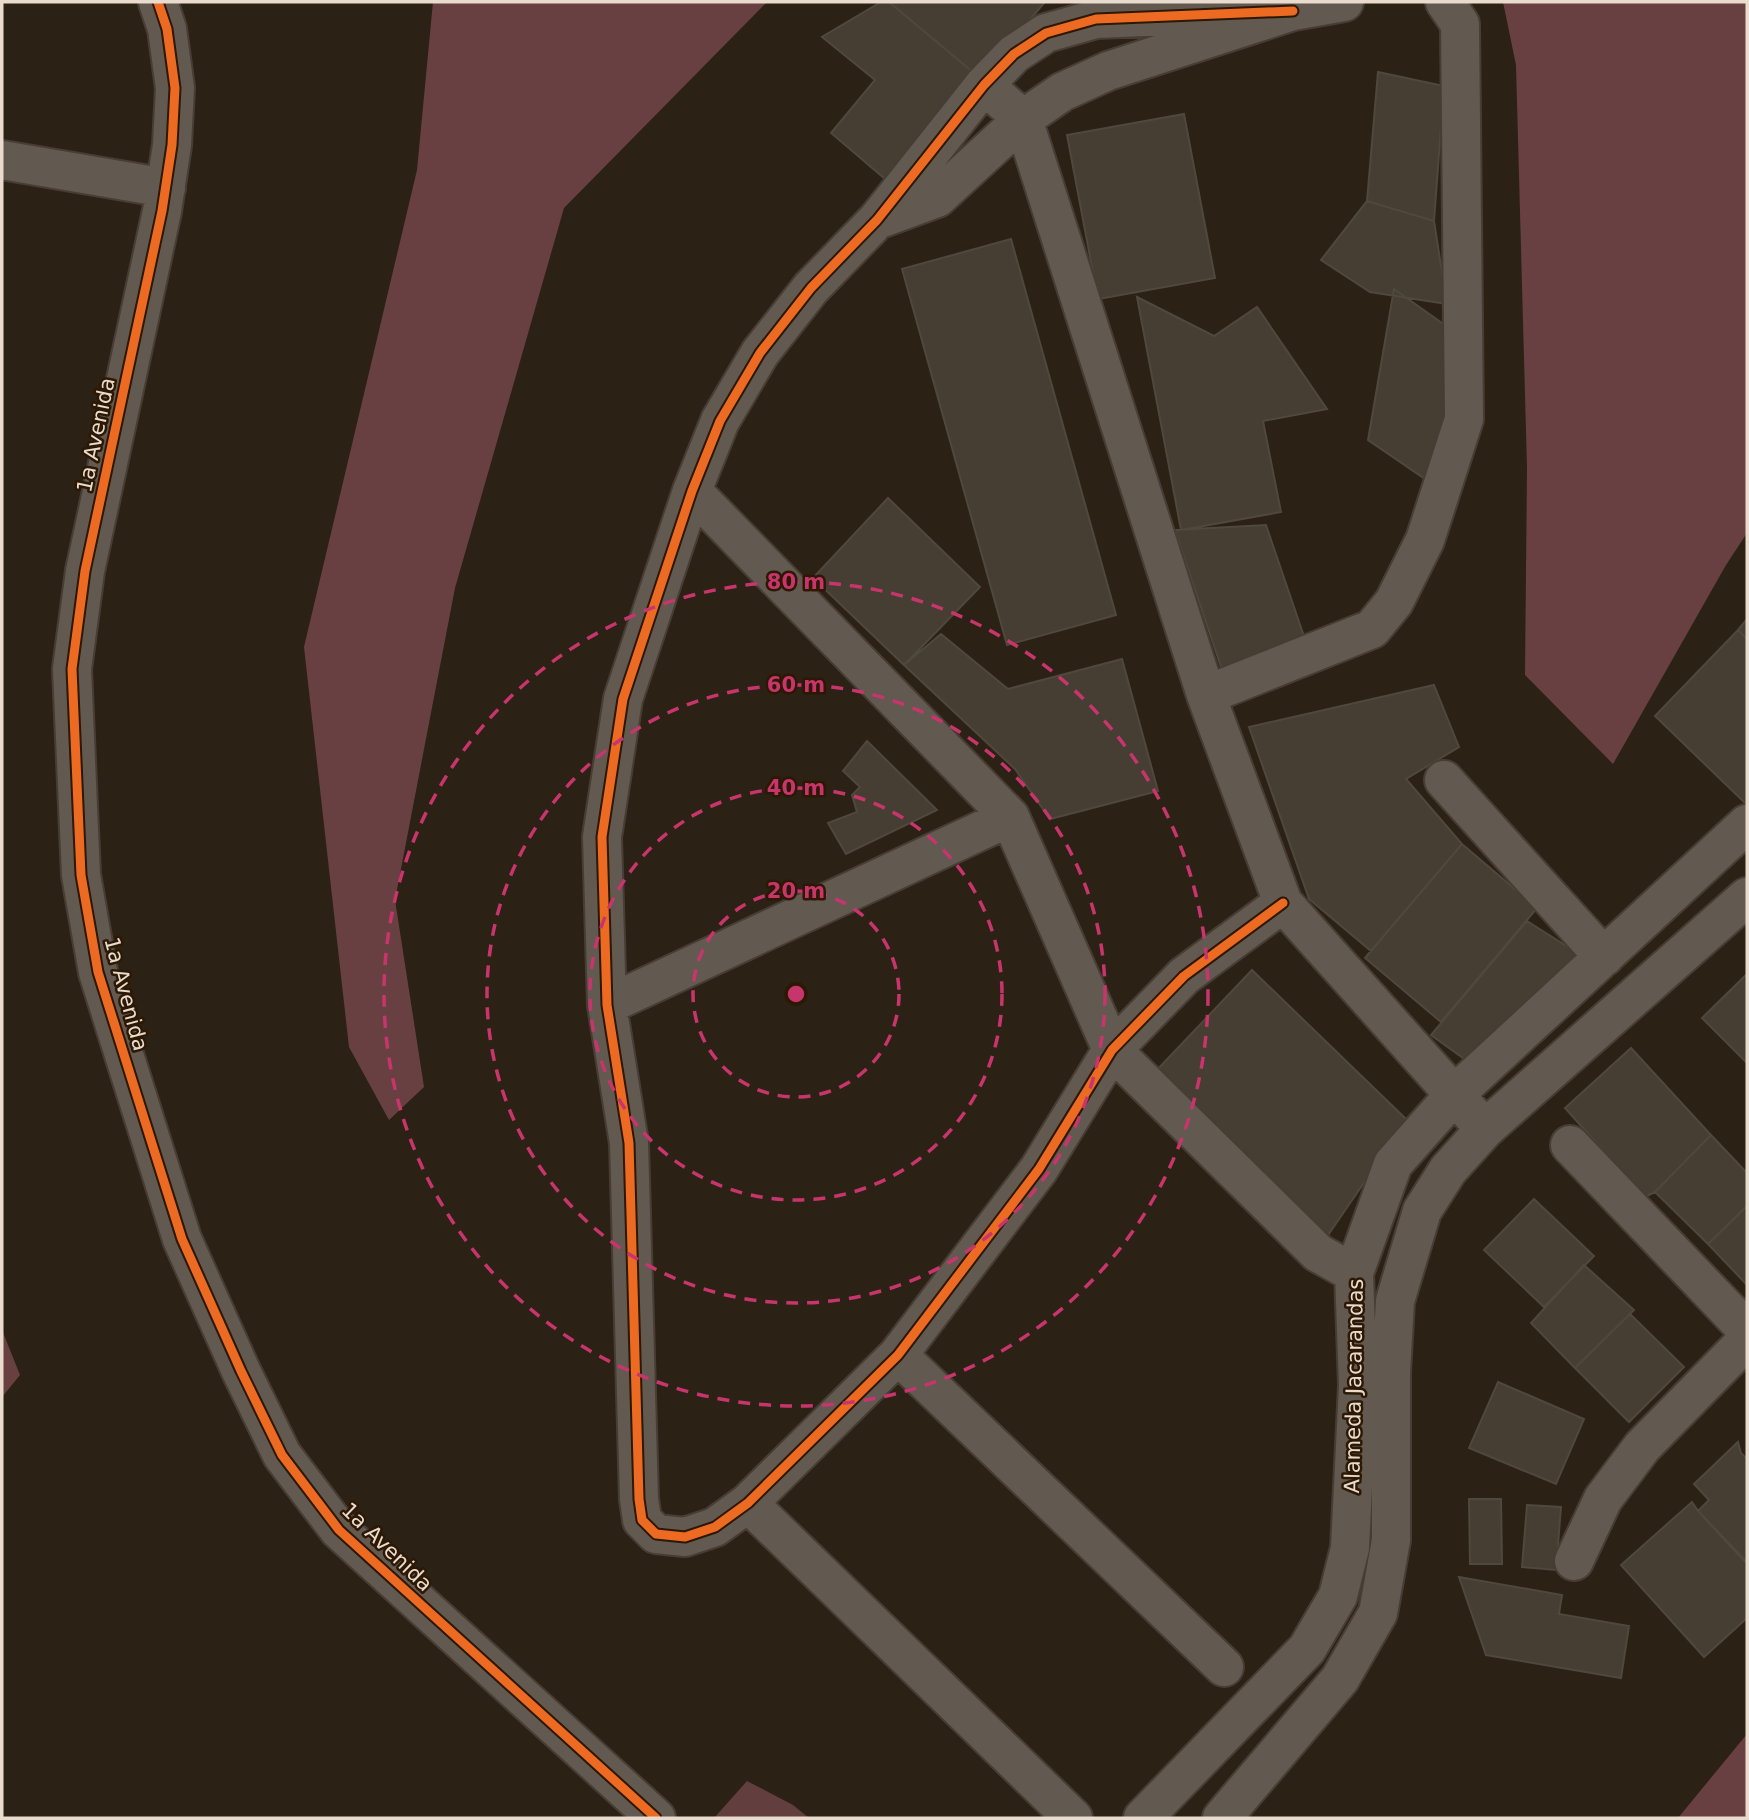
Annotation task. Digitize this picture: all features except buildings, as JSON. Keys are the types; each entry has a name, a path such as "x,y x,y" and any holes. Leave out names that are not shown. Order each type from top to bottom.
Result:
{"street":[{"path":"1283,903 1184,976 1112,1051 1039,1168 898,1355 748,1503 715,1527 685,1537 656,1534 642,1520 639,1499 629,1143 607,1005 602,837 623,699 692,491 720,421 760,353 811,288 877,220 984,85 1014,54 1046,33 1096,19 1293,11 1344,2"},
{"path":"1206,695 1372,629 1394,602 1425,540 1464,419 1460,24 1445,2"},
{"name":"1a Avenida","path":"168,4 167,29 175,88 172,145 166,188 85,571 72,669 80,875 98,972 182,1239 282,1455 339,1530 656,1818"},
{"path":"877,220 937,198 1023,119 1062,92 1108,71 1293,11"},
{"path":"984,85 1023,119 1206,695 1283,903 1485,1129"},
{"path":"2,160 166,188"},
{"path":"692,491 1010,817 1112,1051 1318,1253 1354,1273"},
{"path":"1444,780 1604,957"},
{"path":"607,1005 1010,817"},
{"name":"Alameda Jacarandas","path":"1143,1818 1307,1649 1338,1596 1351,1534 1358,1385 1354,1273 1393,1164 1455,1094 1747,825"},
{"name":"Alameda Jacarandas","path":"1222,1818 1340,1678 1378,1613 1391,1540 1391,1373 1395,1301 1423,1211 1448,1170 1485,1129 1745,903"},
{"path":"1570,1144 1747,1330"},
{"path":"1574,1561 1602,1499 1642,1447 1747,1340"},
{"path":"898,1355 1224,1667"},
{"path":"748,1503 1073,1818"},
{"path":"1192,1768 1192,1788 1200,1796 1215,1802 1229,1798 1248,1787"}],"shaded area":[{"path":"433,2 767,2 564,208 455,588 395,900 424,1087 389,1120 349,1047 304,647 417,170"},
{"path":"1503,2 1747,2 1747,533 1726,565 1613,764 1525,675 1527,468 1516,65"},
{"path":"2,1330 20,1375 2,1397"},
{"path":"1747,1734 1747,1818 1678,1818"},
{"path":"747,1781 793,1805 809,1818 714,1818"}],"cycle path":[{"path":"158,2 167,29 175,88 172,145 162,211 85,571 72,669 81,875 98,972 182,1239 282,1455 339,1530 656,1818"},
{"path":"1283,903 1184,976 1112,1050 1039,1169 898,1355 748,1503 715,1527 685,1537 656,1534 642,1520 639,1499 629,1143 607,1005 602,837 623,699 692,491 720,421 760,353 811,288 877,220 984,85 1014,54 1046,33 1096,19 1293,11"}]}
